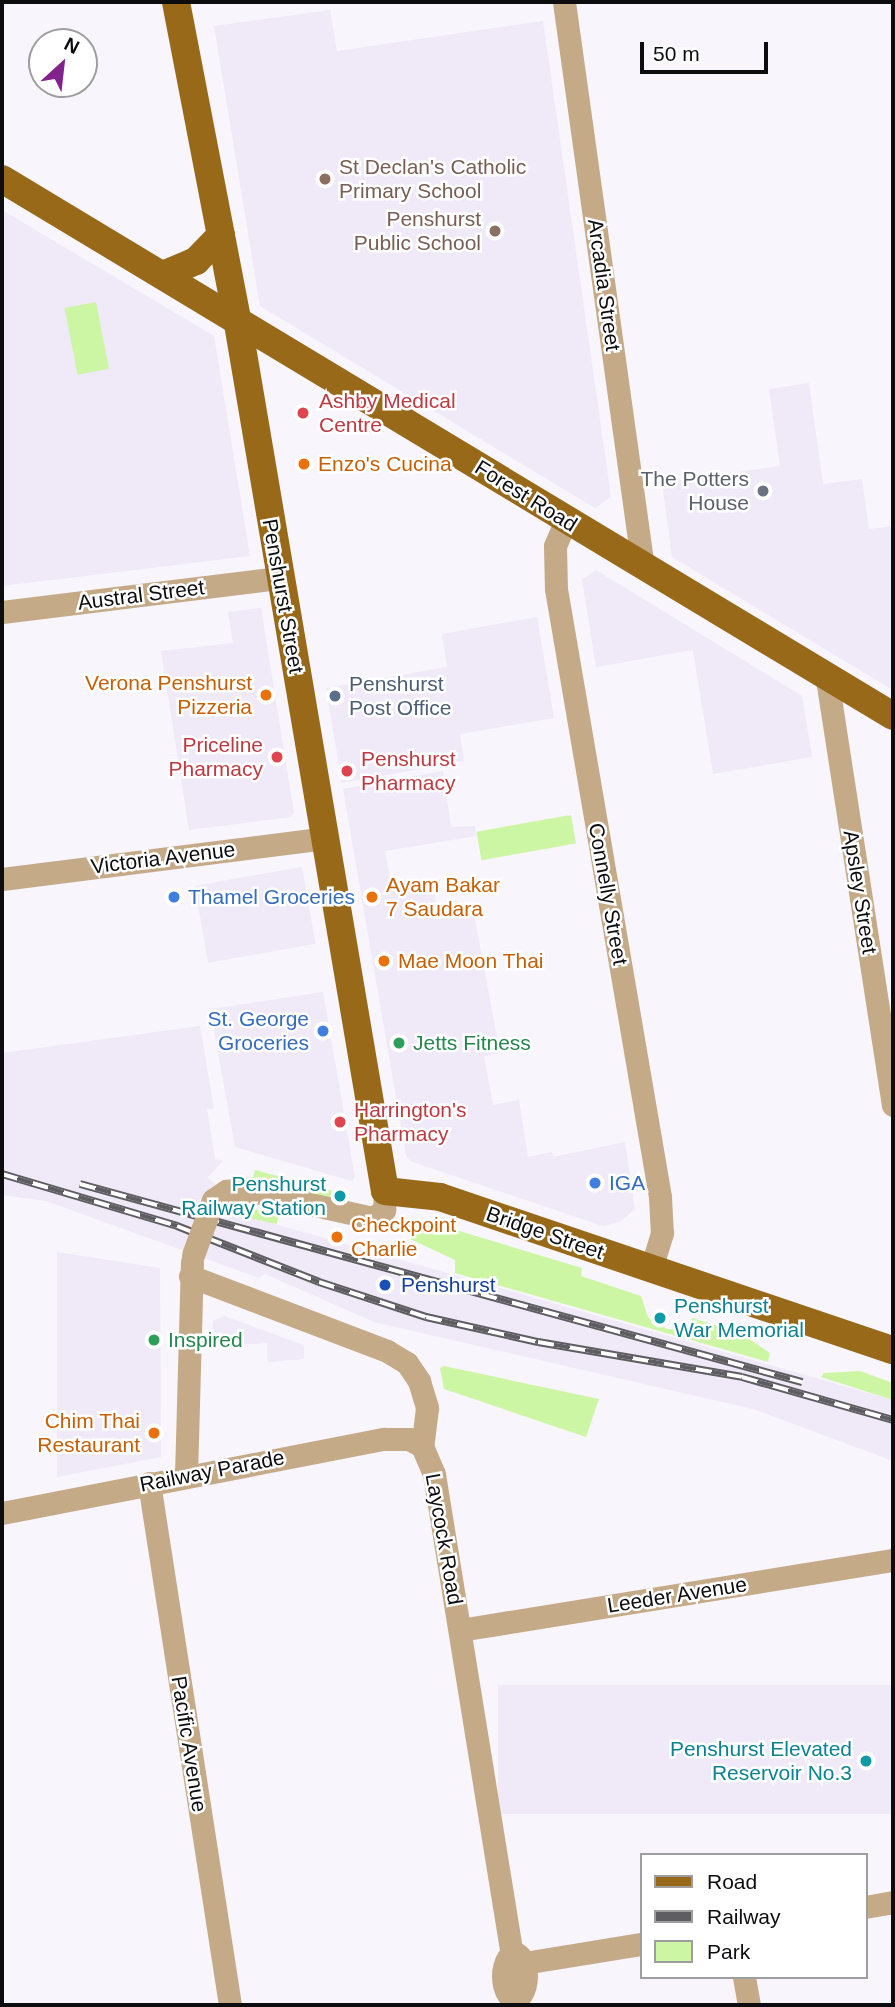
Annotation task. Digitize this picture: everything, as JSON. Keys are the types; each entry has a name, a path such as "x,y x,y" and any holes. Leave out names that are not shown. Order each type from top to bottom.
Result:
{"main road":[{"name":"Penshurst Street","path":"176,2 237,318 385,1191"},
{"name":"Forest Road","path":"2,179 237,318 885,714"},
{"path":"163,275 196,261 220,235"},
{"name":"Bridge Street","path":"385,1191 440,1196 893,1349"}],"street":[{"name":"Arcadia Street","path":"564,2 643,568"},
{"name":"Connelly Street","path":"566,520 555,547 556,589 660,1197 662,1233 651,1269"},
{"name":"Austral Street","path":"2,612 279,578"},
{"name":"Apsley Street","path":"827,679 892,1096"},
{"name":"Victoria Avenue","path":"2,879 325,838"},
{"path":"186,1476 191,1266 213,1200 226,1191 242,1189 373,1218 384,1210 385,1191"},
{"name":"Laycock Road","path":"191,1266 387,1351 407,1363 419,1381 426,1408 422,1446 434,1474 517,1964 514,2005"},
{"name":"Railway Parade","path":"2,1513 394,1438 422,1446"},
{"name":"Pacific Avenue","path":"149,1483 230,2005"},
{"name":"Leeder Avenue","path":"460,1630 893,1560"},
{"path":"867,1907 893,1902"},
{"path":"517,1964 640,1944"},
{"path":"744,1979 749,2005"}],"shaded area":[{"path":"330,10 337,51 543,21 611,497 595,508 260,306 214,26"},
{"path":"2,210 214,336 250,556 2,586"},
{"path":"809,383 823,484 862,479 869,529 893,526 893,690 672,557 662,483 780,466 769,389"},
{"path":"596,570 802,696 812,757 713,774 693,650 596,667 582,580"},
{"path":"261,608 294,813 291,817 189,830 161,651 233,643 228,612"},
{"path":"537,617 554,718 460,734 464,761 342,783 326,688 447,667 442,634"},
{"path":"443,771 451,827 475,826 476,836 385,851 392,889 433,883 439,919 474,914 500,1053 484,1056 493,1105 519,1100 528,1157 552,1152 553,1157 625,1142 635,1209 620,1222 603,1226 410,1161 406,1155 343,789"},
{"path":"302,867 316,944 208,963 195,886"},
{"path":"323,992 355,1177 352,1181 235,1147 213,1024 211,1009"},
{"path":"200,1026 214,1109 207,1109 215,1159 223,1161 207,1178 268,1222 893,1400 893,1461 753,1409 374,1322 265,1274 259,1278 46,1201 2,1195 2,1053"},
{"path":"57,1252 160,1268 161,1457 57,1477"},
{"path":"224,1316 304,1345 304,1359 268,1362 267,1343 212,1347 213,1321"},
{"path":"498,1685 893,1685 893,1814 498,1814"}],"green space":[{"path":"96,302 109,369 78,375 65,308"},
{"path":"571,815 576,844 481,860 476,832"},
{"path":"255,1170 333,1191 331,1200 253,1179"},
{"path":"231,1204 279,1214 277,1224 229,1214"},
{"path":"413,1223 433,1223 582,1268 581,1276 641,1296 648,1317 667,1329 692,1330 692,1318 739,1332 770,1353 768,1362 455,1273 455,1260 410,1239"},
{"path":"444,1366 599,1399 586,1437 444,1389 440,1368"},
{"path":"860,1371 893,1383 893,1400 821,1377 824,1373"}],"railway":[{"path":"2,1174 177,1226 319,1282 426,1317 538,1342 742,1377 893,1420"},
{"path":"80,1184 802,1382"}],"place":[{"name":"St Declan's Catholic Primary School","path":"325,179"},
{"name":"Penshurst Public School","path":"495,231"},
{"name":"Ashby Medical Centre","path":"303,413"},
{"name":"Enzo's Cucina","path":"304,464"},
{"name":"The Potters House","path":"763,491"},
{"name":"Verona Penshurst Pizzeria","path":"266,695"},
{"name":"Penshurst Post Office","path":"335,696"},
{"name":"Priceline Pharmacy","path":"277,757"},
{"name":"Penshurst Pharmacy","path":"347,771"},
{"name":"Thamel Groceries","path":"174,897"},
{"name":"Ayam Bakar 7 Saudara","path":"372,897"},
{"name":"Mae Moon Thai","path":"384,961"},
{"name":"St. George Groceries","path":"323,1031"},
{"name":"Jetts Fitness","path":"399,1043"},
{"name":"Harrington's Pharmacy","path":"340,1122"},
{"name":"IGA","path":"595,1183"},
{"name":"Penshurst Railway Station","path":"340,1196"},
{"name":"Checkpoint Charlie","path":"337,1237"},
{"name":"Penshurst","path":"385,1285"},
{"name":"Penshurst War Memorial","path":"660,1318"},
{"name":"Inspired","path":"154,1340"},
{"name":"Chim Thai Restaurant","path":"154,1433"},
{"name":"Penshurst Elevated Reservoir No.3","path":"866,1761"}]}
